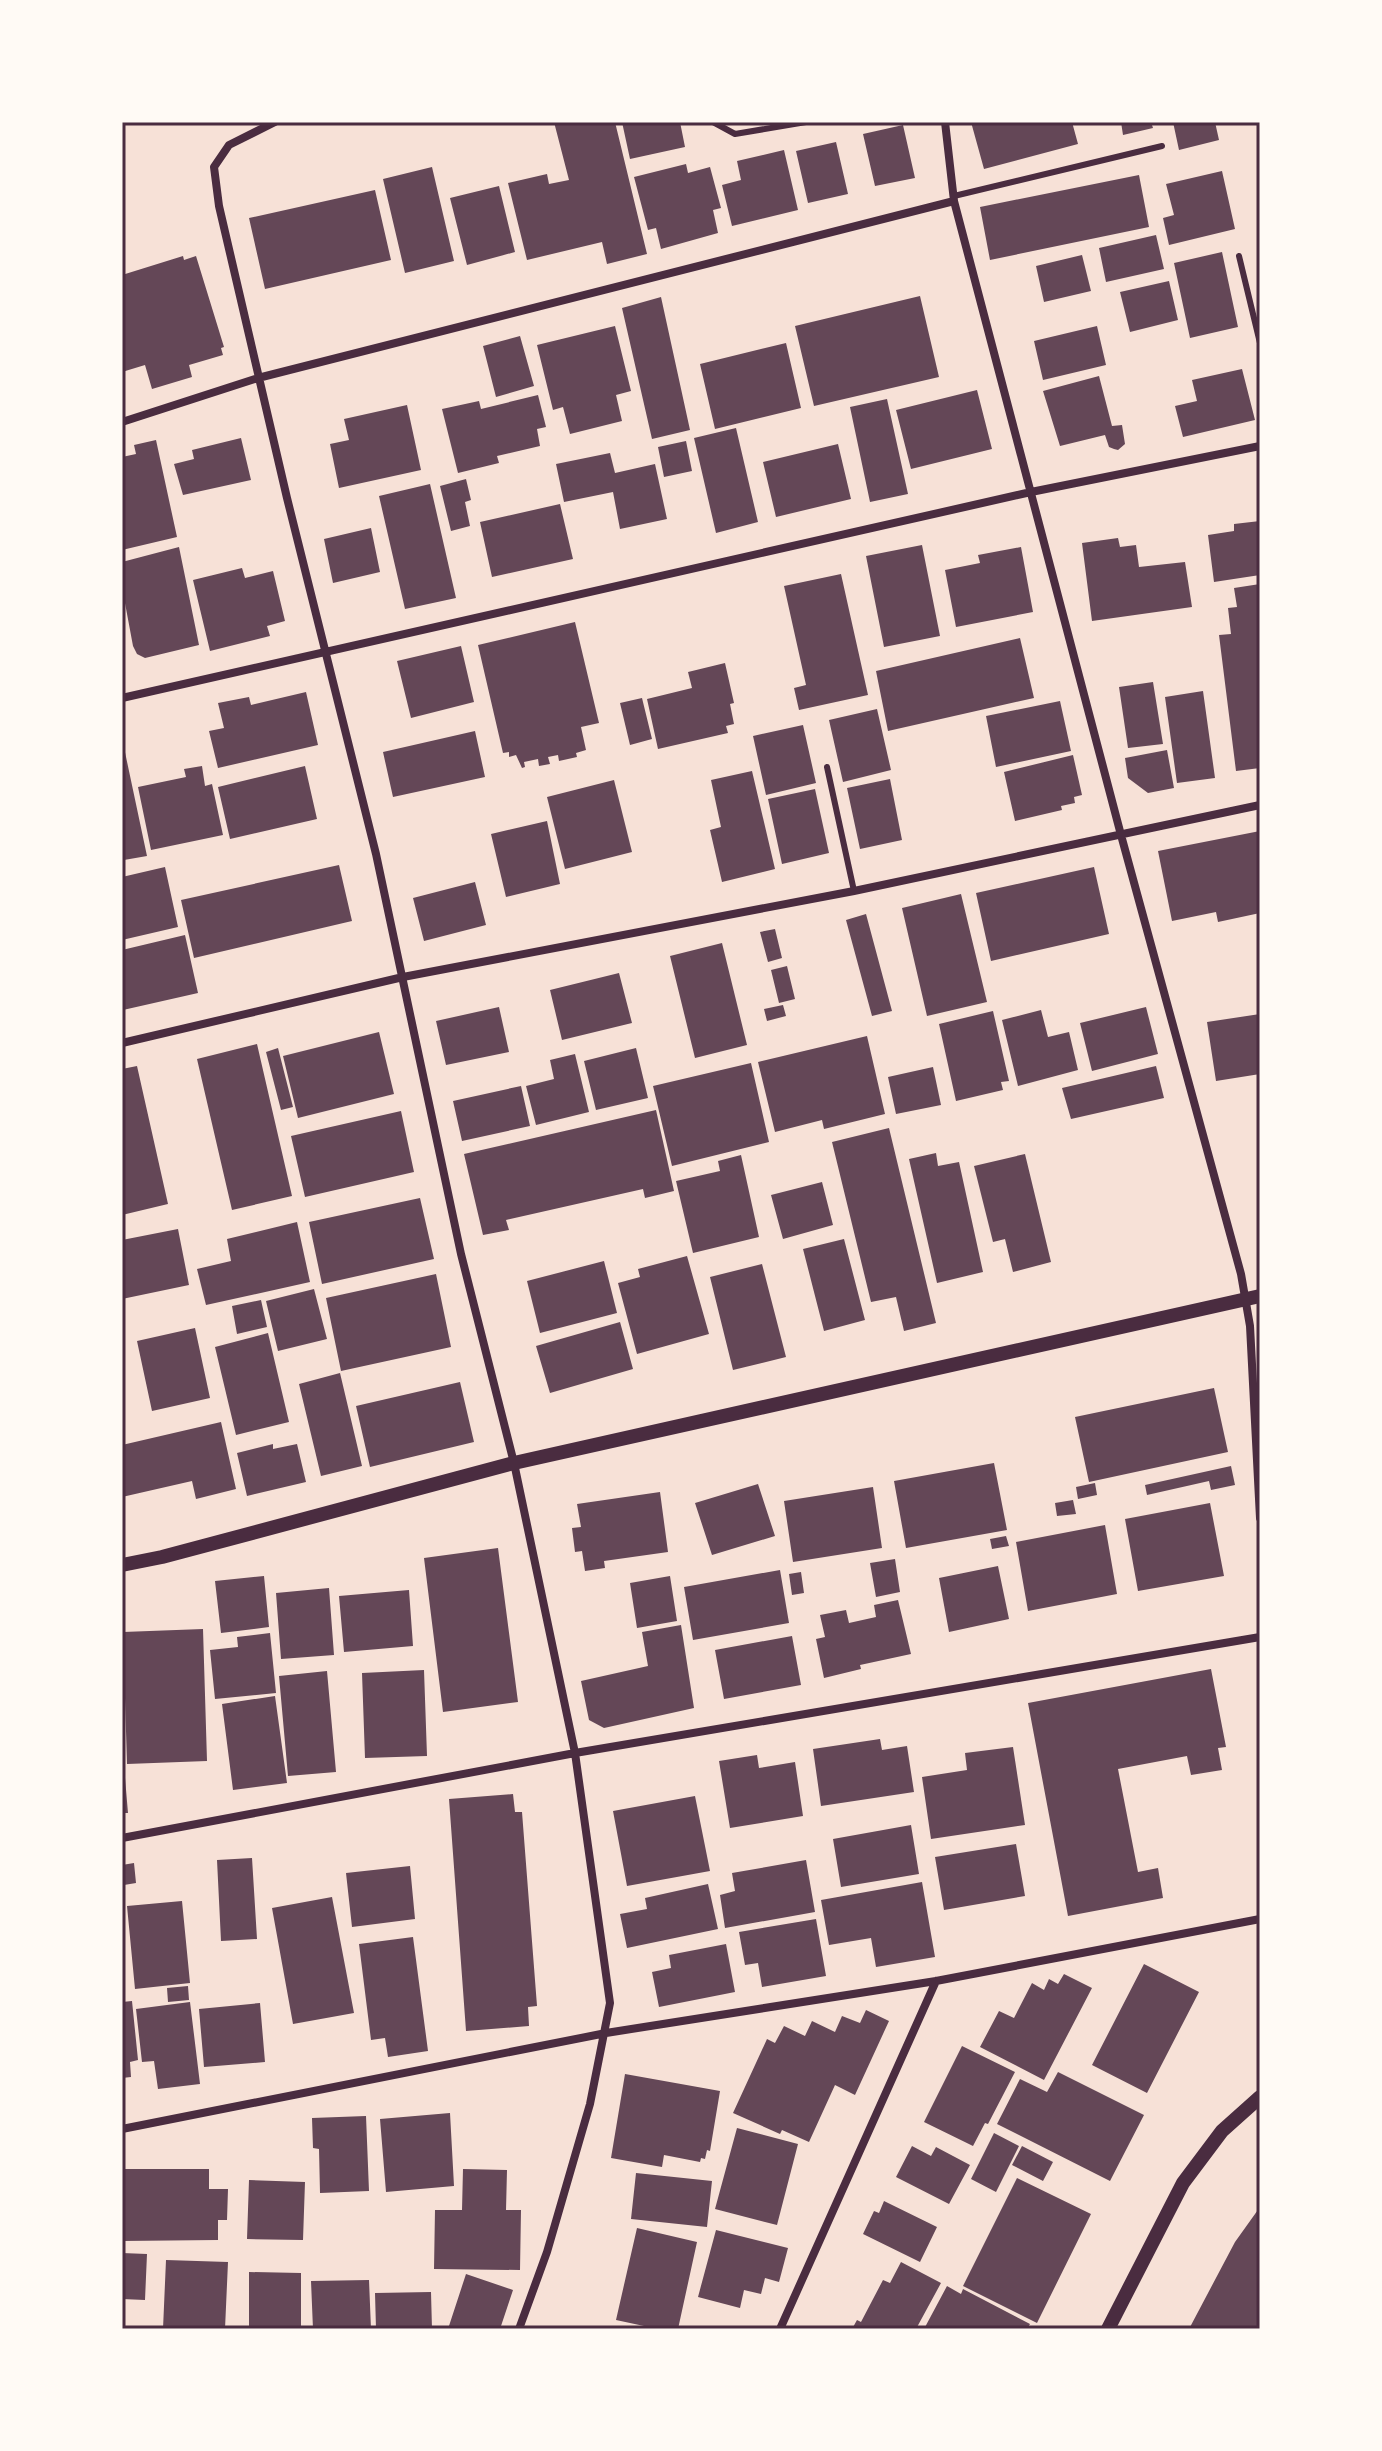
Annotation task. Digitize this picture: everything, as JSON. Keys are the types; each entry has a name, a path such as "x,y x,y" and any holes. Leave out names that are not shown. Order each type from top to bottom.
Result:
{"street":[{"path":"275,122 229,145 214,167 219,206 258,378 376,854 461,1254 514,1463 575,1753 610,2003 590,2104 547,2252 519,2329"},
{"path":"945,122 954,198 1121,835 1241,1274 1252,1297 1250,1326 1260,1518"},
{"path":"122,422 258,378 954,198"},
{"path":"122,698 1031,492 1260,446"},
{"path":"122,1043 403,977 854,891 1260,805"},
{"path":"122,1565 514,1463 1252,1297"},
{"path":"122,1838 575,1753 1260,1637"},
{"path":"122,2129 606,2033 936,1981 1260,1919"},
{"path":"780,2329 936,1981"},
{"path":"1108,2329 1183,2183 1222,2131 1260,2097"}],"lane":[{"path":"713,122 735,134 806,122"},
{"path":"954,198 1162,146"},
{"path":"1239,256 1260,343"},
{"path":"827,767 854,891"}],"building":[{"path":"554,122 615,122 647,254 607,264 602,242 527,260 508,183 547,174 549,184 569,180"},
{"path":"622,122 680,122 685,147 630,159"},
{"path":"971,122 1072,122 1078,144 984,169"},
{"path":"1121,122 1151,122 1153,128 1123,135"},
{"path":"1173,122 1215,122 1219,140 1179,150"},
{"path":"903,125 915,178 875,186 863,134"},
{"path":"836,142 848,194 808,203 796,151"},
{"path":"784,150 798,210 732,226 722,185 741,180 737,161"},
{"path":"686,164 688,173 710,167 721,208 713,210 718,233 661,249 656,228 648,230 634,177"},
{"path":"432,167 454,261 405,273 383,179"},
{"path":"1222,171 1235,229 1169,245 1163,218 1174,215 1166,184"},
{"path":"1139,175 1149,227 990,260 980,207"},
{"path":"499,186 515,252 467,265 450,198"},
{"path":"375,190 391,260 265,289 249,218"},
{"path":"1156,235 1164,269 1106,282 1099,248"},
{"path":"1222,252 1238,327 1190,338 1174,263"},
{"path":"1082,255 1091,291 1044,302 1036,266"},
{"path":"183,256 184,260 196,256 224,347 221,348 223,355 189,365 192,377 152,389 145,365 122,372 122,275"},
{"path":"1169,281 1178,320 1130,332 1120,292"},
{"path":"920,296 939,377 814,406 795,326"},
{"path":"661,297 690,430 652,439 622,308"},
{"path":"615,326 631,391 616,395 622,421 570,434 563,407 553,410 537,345"},
{"path":"1097,326 1106,365 1043,380 1034,341"},
{"path":"520,336 534,386 496,397 483,346"},
{"path":"786,343 801,408 715,429 700,364"},
{"path":"1242,369 1255,420 1183,437 1175,406 1197,401 1192,380"},
{"path":"1099,376 1112,426 1122,425 1125,444 1118,450 1109,447 1105,435 1060,446 1043,391"},
{"path":"977,390 992,449 911,469 896,410"},
{"path":"538,395 546,427 537,429 540,446 497,456 499,463 458,473 442,409 479,401 481,409"},
{"path":"887,399 908,494 870,502 850,407"},
{"path":"407,405 421,470 339,488 330,444 349,440 344,419"},
{"path":"736,428 758,522 716,533 694,438"},
{"path":"241,438 251,480 183,495 174,464 194,459 192,450"},
{"path":"156,440 177,537 122,550 122,457 136,454 134,445"},
{"path":"686,441 692,471 664,477 658,447"},
{"path":"838,444 851,499 776,517 763,462"},
{"path":"610,453 615,473 655,464 667,519 620,529 613,492 564,502 556,464"},
{"path":"466,479 471,500 465,502 470,526 451,531 440,486"},
{"path":"430,484 456,598 405,609 379,496"},
{"path":"560,504 573,559 492,577 480,522"},
{"path":"1260,521 1260,575 1214,582 1208,535 1234,531 1234,524"},
{"path":"371,528 380,572 333,583 324,539"},
{"path":"1118,538 1120,547 1136,545 1139,567 1185,562 1192,607 1092,621 1082,543"},
{"path":"922,545 940,636 884,647 866,556"},
{"path":"179,547 199,645 145,658 137,654 133,646 122,587 122,562"},
{"path":"1021,547 1033,612 956,627 945,570 980,563 978,555"},
{"path":"242,568 245,578 273,571 285,621 267,626 270,636 210,651 193,580"},
{"path":"841,574 868,695 799,710 794,688 806,685 784,586"},
{"path":"1260,584 1260,768 1236,771 1219,635 1231,634 1228,608 1237,607 1234,588"},
{"path":"575,622 599,723 581,727 586,750 576,753 577,757 559,761 558,755 548,757 550,764 539,766 538,759 524,762 525,767 522,768 516,755 509,757 509,752 503,753 478,645"},
{"path":"1020,638 1034,698 888,731 876,671"},
{"path":"461,646 474,702 411,718 397,661"},
{"path":"725,663 734,703 730,704 734,724 726,726 728,733 658,749 647,699 692,688 688,672"},
{"path":"1153,682 1163,744 1128,748 1119,687"},
{"path":"1203,691 1215,778 1177,783 1165,697"},
{"path":"306,692 318,745 218,768 209,731 224,728 218,703 249,697 251,705"},
{"path":"642,698 652,739 630,745 620,703"},
{"path":"1060,701 1071,751 996,767 986,716"},
{"path":"877,709 891,770 843,782 829,720"},
{"path":"803,725 816,783 766,795 753,736"},
{"path":"475,731 485,777 393,797 383,752"},
{"path":"122,738 147,856 124,860 122,850"},
{"path":"1167,750 1174,788 1148,793 1128,778 1125,758"},
{"path":"1073,755 1082,795 1074,797 1075,803 1061,806 1062,810 1015,821 1004,772"},
{"path":"202,766 205,786 212,784 223,835 151,850 138,787 186,777 184,769"},
{"path":"305,766 317,819 230,839 218,787"},
{"path":"752,771 775,869 722,882 710,830 721,827 711,780"},
{"path":"890,779 902,840 860,849 847,788"},
{"path":"614,780 632,852 565,869 547,797"},
{"path":"815,789 829,853 782,864 768,799"},
{"path":"547,821 560,884 506,897 491,834"},
{"path":"1260,831 1260,913 1218,922 1216,912 1172,921 1158,851"},
{"path":"339,865 352,921 194,958 181,900"},
{"path":"165,867 178,927 122,940 122,877"},
{"path":"1094,867 1109,934 991,961 976,893"},
{"path":"475,882 486,925 424,941 413,898"},
{"path":"961,894 987,1002 927,1016 902,908"},
{"path":"866,914 892,1011 872,1016 846,920"},
{"path":"775,929 782,958 768,962 760,932"},
{"path":"185,935 198,993 123,1010 122,950"},
{"path":"722,943 747,1045 695,1058 670,956"},
{"path":"787,966 795,999 779,1003 771,970"},
{"path":"619,973 632,1023 562,1040 550,990"},
{"path":"783,1005 786,1016 767,1021 764,1009"},
{"path":"499,1007 509,1052 446,1065 436,1021"},
{"path":"1146,1007 1158,1054 1092,1071 1080,1023"},
{"path":"1041,1010 1048,1037 1069,1032 1078,1070 1018,1086 1002,1020"},
{"path":"993,1011 1009,1081 1001,1082 1003,1090 956,1101 939,1024"},
{"path":"1260,1014 1260,1074 1216,1081 1207,1022"},
{"path":"379,1032 394,1094 298,1118 283,1056"},
{"path":"867,1036 885,1114 824,1129 822,1120 775,1132 758,1062"},
{"path":"257,1044 292,1196 232,1210 197,1059"},
{"path":"278,1048 293,1107 281,1110 266,1052"},
{"path":"636,1048 648,1098 596,1110 584,1061"},
{"path":"575,1054 589,1112 536,1125 526,1086 554,1079 550,1060"},
{"path":"751,1063 769,1142 672,1166 653,1086"},
{"path":"137,1066 168,1204 122,1215 122,1069"},
{"path":"1156,1066 1164,1098 1071,1119 1062,1088"},
{"path":"933,1067 941,1105 896,1114 888,1077"},
{"path":"521,1086 530,1126 462,1141 453,1101"},
{"path":"656,1110 674,1191 645,1198 643,1189 506,1220 509,1230 483,1235 464,1154"},
{"path":"401,1111 414,1172 305,1197 291,1136"},
{"path":"889,1128 936,1323 904,1331 896,1297 871,1302 832,1142"},
{"path":"936,1153 938,1166 959,1162 983,1272 937,1283 909,1159"},
{"path":"1025,1154 1051,1262 1013,1272 1005,1239 993,1242 974,1166"},
{"path":"741,1155 759,1237 693,1253 676,1181 720,1171 718,1161"},
{"path":"822,1182 833,1225 783,1239 771,1195"},
{"path":"420,1198 434,1259 322,1284 309,1222"},
{"path":"297,1222 310,1282 206,1305 197,1269 231,1261 227,1239"},
{"path":"178,1229 189,1285 122,1299 122,1240"},
{"path":"844,1239 865,1320 824,1331 803,1249"},
{"path":"687,1256 709,1334 637,1354 618,1283 640,1277 638,1269"},
{"path":"604,1261 617,1313 540,1333 527,1281"},
{"path":"762,1264 786,1357 733,1370 710,1277"},
{"path":"436,1274 451,1347 341,1371 326,1298"},
{"path":"314,1289 327,1339 278,1351 266,1301"},
{"path":"261,1300 267,1327 237,1334 232,1306"},
{"path":"620,1322 633,1369 550,1393 536,1346"},
{"path":"195,1328 210,1398 152,1411 137,1341"},
{"path":"268,1333 289,1422 236,1435 215,1347"},
{"path":"340,1373 362,1466 321,1476 299,1384"},
{"path":"460,1382 474,1442 370,1467 356,1406"},
{"path":"1214,1388 1228,1452 1089,1482 1075,1417"},
{"path":"221,1422 236,1489 196,1499 192,1481 122,1497 122,1445"},
{"path":"273,1444 273,1449 297,1444 306,1482 247,1496 237,1453"},
{"path":"994,1463 1007,1530 906,1548 894,1481"},
{"path":"1231,1466 1235,1485 1211,1490 1209,1481 1147,1495 1145,1485"},
{"path":"1095,1483 1097,1495 1078,1499 1076,1487"},
{"path":"758,1484 775,1536 712,1555 695,1503"},
{"path":"873,1487 882,1548 793,1562 784,1501"},
{"path":"660,1492 668,1552 604,1561 605,1568 585,1571 582,1551 575,1552 572,1528 581,1527 577,1504"},
{"path":"1073,1500 1076,1514 1057,1516 1055,1503"},
{"path":"1210,1503 1224,1576 1138,1591 1125,1519"},
{"path":"1105,1525 1117,1594 1028,1611 1016,1542"},
{"path":"1006,1536 1009,1546 992,1549 990,1539"},
{"path":"498,1548 518,1702 443,1712 424,1558"},
{"path":"895,1559 900,1592 876,1597 870,1563"},
{"path":"998,1566 1009,1619 949,1632 939,1578"},
{"path":"780,1570 789,1623 693,1640 684,1587"},
{"path":"801,1572 804,1593 792,1595 789,1574"},
{"path":"264,1576 269,1627 221,1633 215,1581"},
{"path":"670,1576 677,1621 637,1628 630,1583"},
{"path":"329,1588 334,1655 281,1659 276,1593"},
{"path":"409,1590 413,1646 344,1652 339,1596"},
{"path":"898,1600 911,1654 860,1665 861,1669 824,1678 816,1639 825,1637 820,1615 846,1610 849,1623 876,1617 874,1605"},
{"path":"681,1625 694,1708 604,1728 589,1720 581,1681 648,1666 642,1632"},
{"path":"203,1629 207,1761 127,1764 123,1632"},
{"path":"270,1633 276,1693 215,1699 210,1650 238,1647 237,1637"},
{"path":"792,1636 801,1685 724,1699 715,1650"},
{"path":"1211,1669 1226,1747 1218,1748 1222,1770 1191,1775 1187,1756 1118,1769 1138,1872 1158,1868 1163,1898 1068,1916 1028,1703"},
{"path":"424,1670 427,1756 365,1758 362,1673"},
{"path":"327,1671 336,1772 288,1776 279,1676"},
{"path":"275,1696 287,1783 233,1790 222,1704"},
{"path":"880,1739 882,1750 907,1746 914,1792 821,1806 813,1749"},
{"path":"1013,1747 1025,1825 931,1839 922,1777 967,1770 965,1753"},
{"path":"757,1755 759,1768 795,1762 803,1816 730,1828 719,1761"},
{"path":"124,1766 128,1813 122,1813"},
{"path":"513,1794 515,1812 522,1812 537,2006 528,2007 529,2026 466,2031 449,1799"},
{"path":"695,1796 710,1871 627,1886 613,1811"},
{"path":"911,1825 919,1874 841,1887 833,1839"},
{"path":"1016,1844 1025,1896 944,1910 935,1857"},
{"path":"252,1858 257,1939 221,1941 217,1860"},
{"path":"806,1860 815,1912 725,1928 720,1895 735,1891 732,1873"},
{"path":"134,1863 136,1883 124,1885 122,1865"},
{"path":"410,1866 415,1919 352,1927 346,1873"},
{"path":"922,1882 935,1957 876,1967 871,1938 829,1945 821,1900"},
{"path":"708,1884 718,1929 627,1948 620,1914 647,1909 645,1898"},
{"path":"332,1897 354,2013 293,2024 272,1908"},
{"path":"182,1901 190,1983 135,1989 127,1906"},
{"path":"816,1919 826,1976 762,1987 758,1963 745,1965 739,1932"},
{"path":"413,1937 428,2051 388,2057 385,2038 371,2040 359,1944"},
{"path":"726,1944 735,1992 659,2007 652,1972 671,1968 669,1955"},
{"path":"1144,1964 1199,1992 1147,2093 1092,2065"},
{"path":"1064,1974 1092,1988 1044,2080 980,2047 999,2011 1014,2018 1032,1983 1044,1990 1049,1979 1058,1984"},
{"path":"188,1986 189,2000 168,2002 167,1988"},
{"path":"132,2001 138,2060 130,2062 131,2077 122,2078 122,2002"},
{"path":"190,2002 200,2084 158,2089 154,2061 142,2062 136,2009"},
{"path":"260,2003 265,2062 204,2067 199,2009"},
{"path":"866,2010 889,2021 855,2095 835,2085 809,2142 782,2130 780,2134 733,2113 767,2039 775,2043 784,2026 805,2036 812,2021 835,2032 842,2016 860,2023"},
{"path":"962,2046 1015,2072 973,2146 924,2122"},
{"path":"1058,2072 1144,2115 1110,2181 997,2124 1020,2079 1047,2092"},
{"path":"625,2074 720,2091 710,2151 707,2150 705,2159 701,2158 700,2162 664,2155 662,2167 611,2158"},
{"path":"450,2113 454,2186 386,2192 380,2119"},
{"path":"366,2116 369,2191 320,2193 319,2149 313,2148 312,2118"},
{"path":"737,2128 798,2144 777,2225 715,2209"},
{"path":"994,2133 1019,2146 996,2192 971,2179"},
{"path":"912,2146 931,2156 936,2147 970,2165 949,2204 896,2177"},
{"path":"1022,2146 1053,2162 1043,2181 1012,2165"},
{"path":"122,2169 209,2169 209,2189 228,2189 227,2220 218,2220 218,2240 122,2241"},
{"path":"463,2169 507,2170 506,2210 521,2210 520,2270 434,2269 435,2210 462,2210"},
{"path":"636,2173 712,2181 707,2227 631,2219"},
{"path":"1017,2178 1091,2214 1037,2323 963,2286"},
{"path":"249,2180 305,2182 303,2240 247,2239"},
{"path":"884,2201 937,2227 920,2262 863,2234 874,2211 879,2213"},
{"path":"1260,2207 1260,2329 1189,2329 1235,2242"},
{"path":"637,2228 697,2242 678,2329 658,2329 616,2320"},
{"path":"716,2230 788,2248 779,2282 765,2278 761,2294 744,2290 740,2308 698,2297"},
{"path":"122,2253 147,2254 145,2300 122,2299"},
{"path":"166,2260 228,2262 225,2329 163,2329"},
{"path":"901,2262 941,2283 916,2329 852,2329 857,2320 861,2322 883,2280 890,2283"},
{"path":"249,2272 301,2273 301,2329 249,2329"},
{"path":"466,2274 513,2290 500,2329 448,2329"},
{"path":"369,2280 371,2329 313,2329 311,2281"},
{"path":"947,2286 961,2294 963,2289 1030,2324 1027,2329 924,2329"},
{"path":"431,2292 432,2329 376,2329 375,2293"}]}
